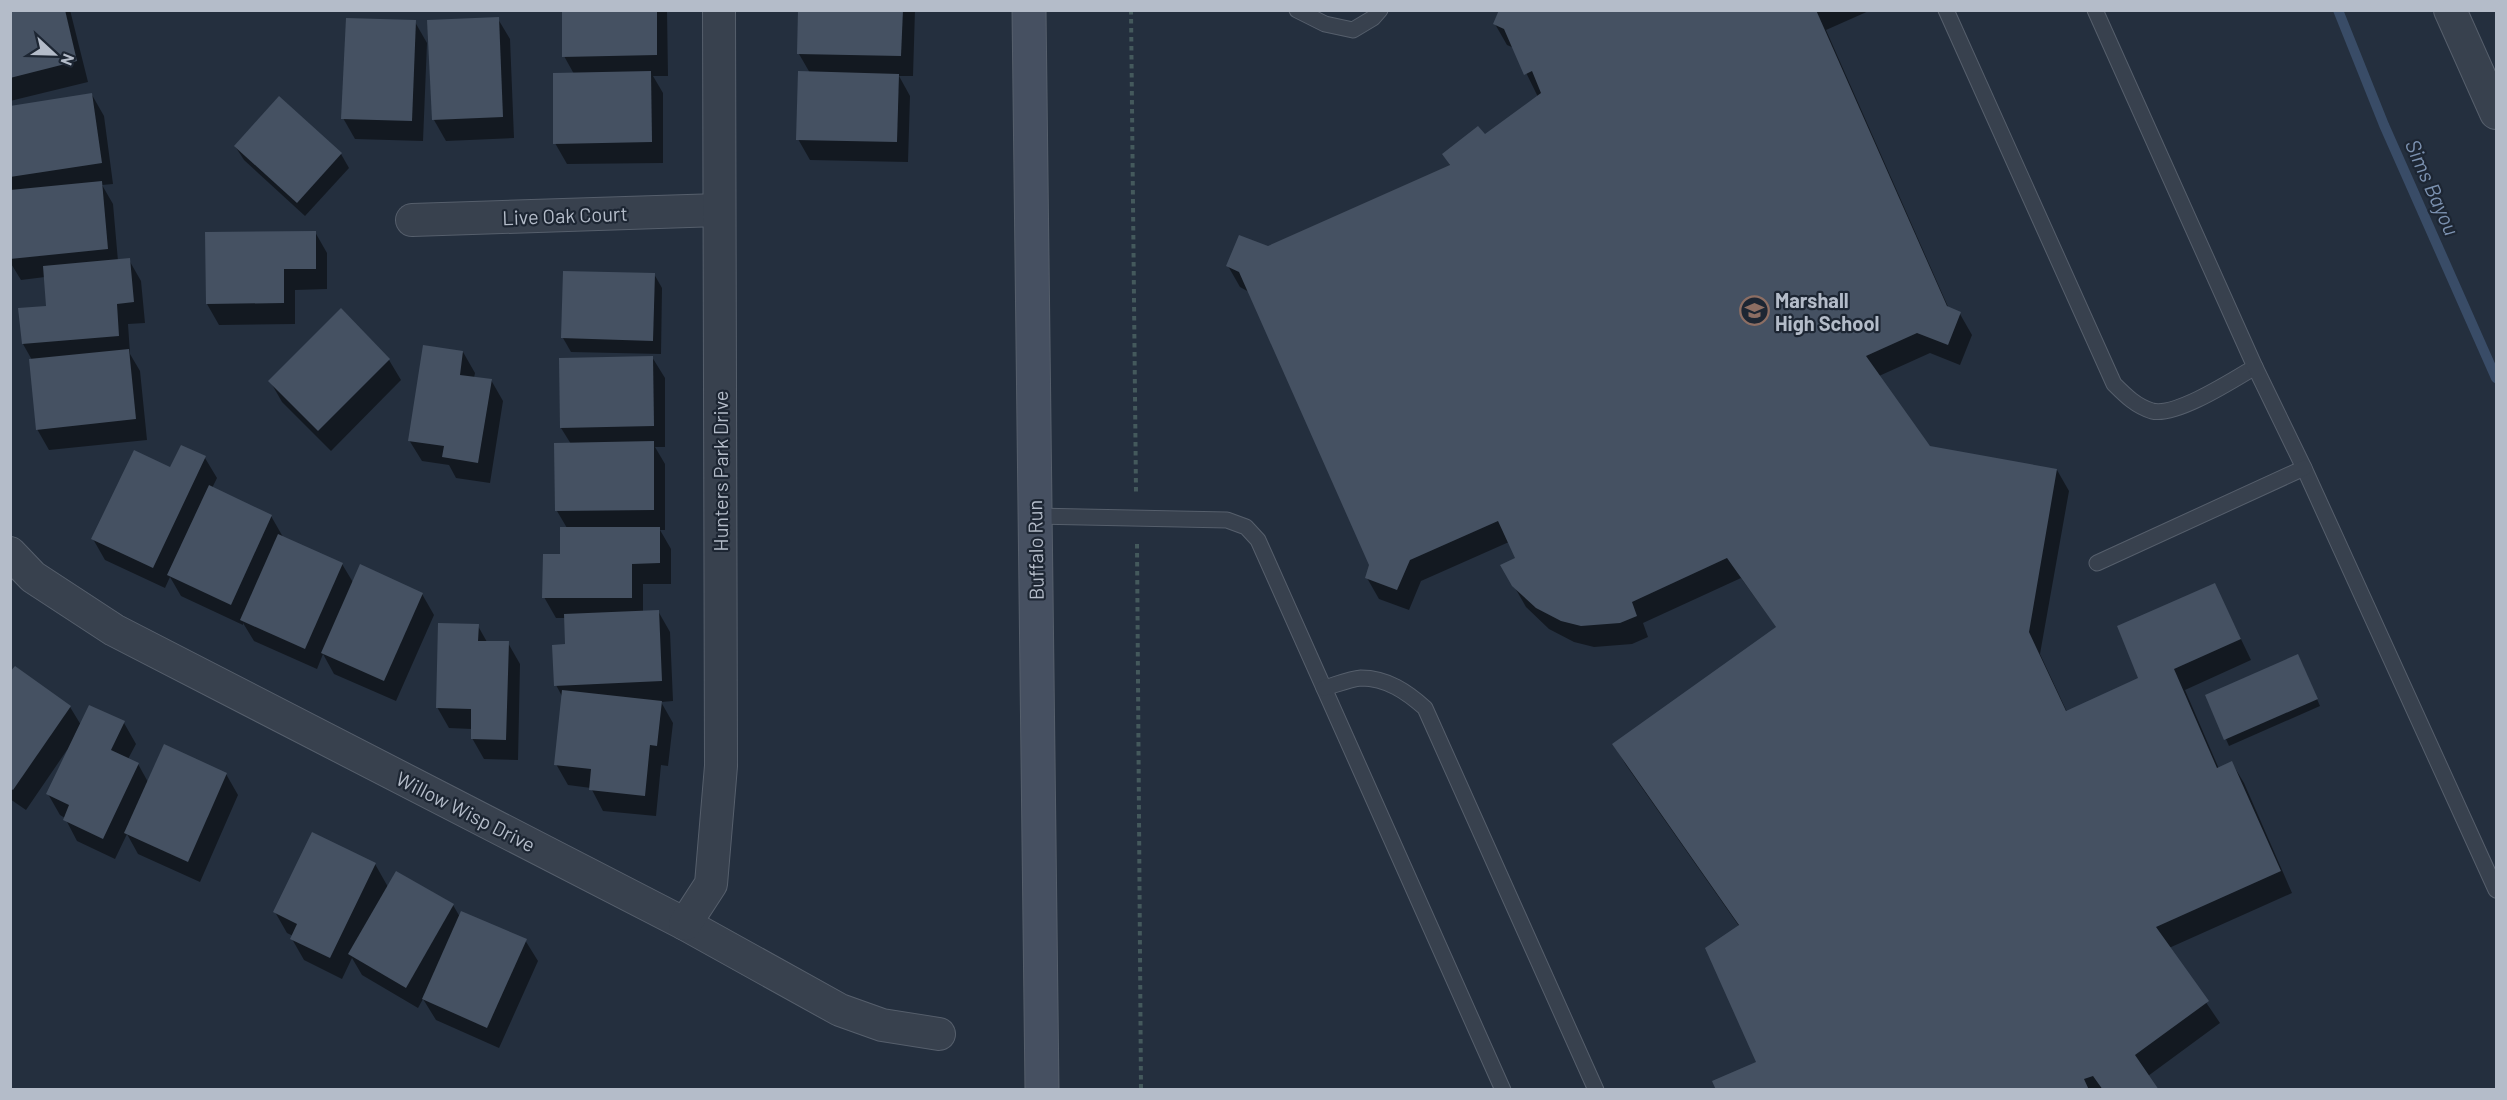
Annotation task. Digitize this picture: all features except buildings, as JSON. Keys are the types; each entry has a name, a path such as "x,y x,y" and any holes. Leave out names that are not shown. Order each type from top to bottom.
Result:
{"street":[{"name":"Hunters Park Drive","path":"684,924 711,884 721,766 719,10"},
{"name":"Buffalo Run","path":"1029,10 1042,1089"},
{"path":"2450,10 2496,113"},
{"name":"Live Oak Court","path":"412,220 719,210"},
{"name":"Willow Wisp Drive","path":"10,553 33,577 114,630 684,924 840,1010 882,1025 939,1034"}],"lane":[{"path":"1297,10 1325,24 1353,30 1373,18 1380,10"},
{"path":"1946,10 2114,384 2133,403 2155,412 2189,404 2255,367"},
{"path":"2095,10 2255,367 2304,468 2496,890"},
{"path":"2097,563 2304,468"},
{"path":"1035,516 1137,516 1227,520 1246,527 1258,540 1503,1089"},
{"path":"1324,688 1360,678 1380,681 1405,690 1425,708 1596,1089"}],"path":[{"path":"1131,10 1141,1089"}],"waterway":[{"name":"Sims Bayou","path":"2338,10 2384,125 2496,378"}],"place":[{"name":"Marshall High School","path":"1754,311"}]}
